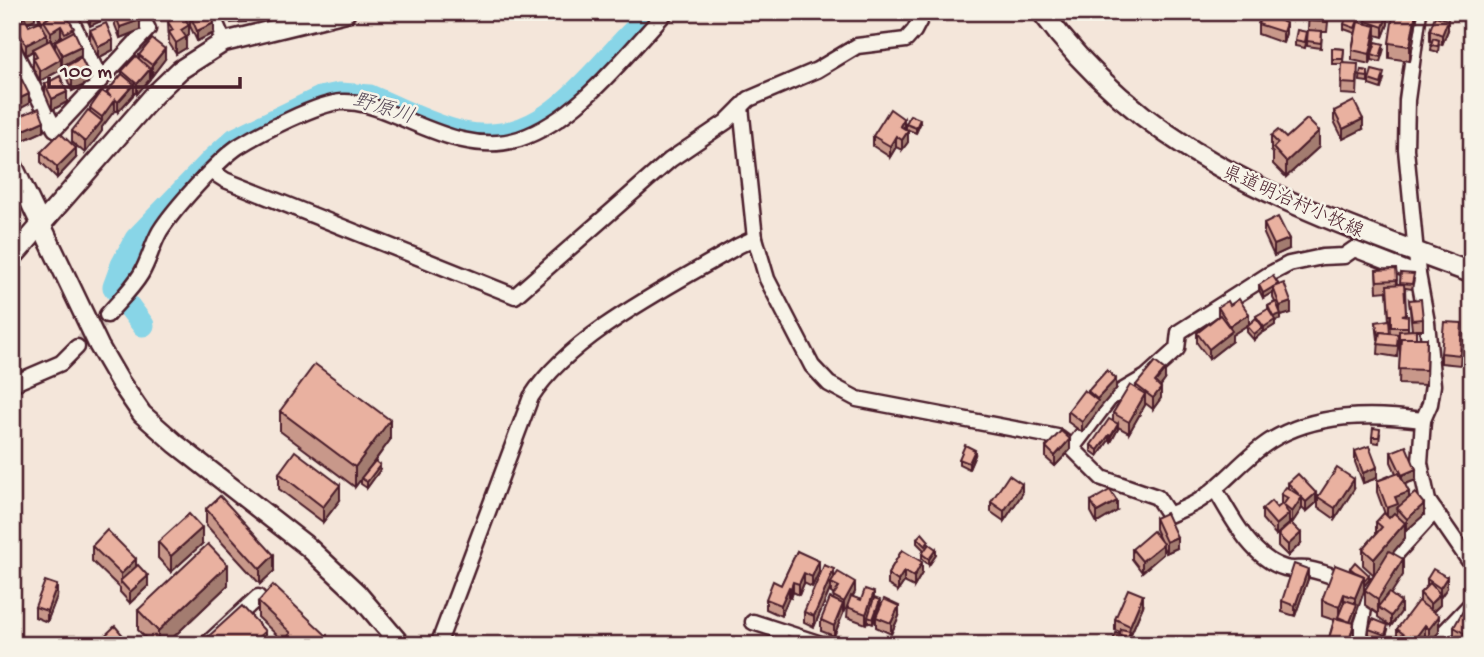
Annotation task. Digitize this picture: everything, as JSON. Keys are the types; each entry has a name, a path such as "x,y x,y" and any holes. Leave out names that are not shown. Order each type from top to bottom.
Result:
{"main road":[{"name":"県道明治村小牧線","path":"1042,12 1082,60 1115,93 1188,150 1273,195 1472,273"}],"street":[{"path":"67,12 100,78"},
{"path":"12,47 55,129 148,29 139,12"},
{"path":"211,12 224,41"},
{"path":"12,258 180,70 224,41 346,12"},
{"path":"107,315 141,274 161,230 211,171 237,147 323,105 339,102 355,102 374,107 468,142 518,139 560,118 585,97 666,12"},
{"path":"211,171 225,180 515,296 659,169 726,122 749,99 817,70 857,46 906,40 924,12"},
{"path":"1419,12 1407,100 1406,149 1418,274 1427,322 1433,385 1430,404 1423,420 1420,463 1428,501 1472,565"},
{"path":"741,107 755,238 766,279 812,366 829,384 857,399 1057,437 1102,478 1157,497 1169,515 1202,500 1268,442 1293,429 1317,421 1357,416 1423,420"},
{"path":"12,164 99,346 142,414 176,444 308,547 357,593 399,644"},
{"path":"438,645 531,397 542,380 572,352 622,314 755,238"},
{"path":"1072,448 1110,398 1146,377 1177,349 1180,332 1289,264 1322,257 1344,256 1354,249 1418,274"},
{"path":"12,384 61,363 77,347"},
{"path":"1215,489 1254,548 1275,563 1286,569 1311,570 1367,590"},
{"path":"1358,645 1367,590 1435,511"},
{"path":"206,645 258,597"},
{"path":"1432,645 1472,603"},
{"path":"753,622 824,645"}],"building":[{"path":"12,12 27,12 15,18"},
{"path":"39,12 57,12 42,22"},
{"path":"57,12 64,12 74,28 65,33 61,26 51,32 44,21"},
{"path":"137,12 140,20 120,27 115,14"},
{"path":"209,12 214,23 197,31 190,15"},
{"path":"1265,12 1283,12 1282,19 1272,18 1286,23 1283,32 1258,24"},
{"path":"1309,12 1328,12 1327,22 1308,21"},
{"path":"1348,12 1360,15 1355,28 1344,24"},
{"path":"1369,12 1388,13 1383,27 1366,21"},
{"path":"1399,12 1416,12 1410,46 1389,43 1393,15 1399,16"},
{"path":"182,13 189,25 181,30 186,37 176,43 169,32 173,30 168,22"},
{"path":"1435,16 1448,20 1442,35 1430,30"},
{"path":"25,18 29,26 40,21 47,34 26,45 15,24"},
{"path":"1358,22 1376,26 1370,54 1352,50"},
{"path":"106,23 113,40 98,47 90,30"},
{"path":"1297,30 1307,32 1305,42 1295,40"},
{"path":"1308,30 1322,31 1321,43 1307,41"},
{"path":"74,31 81,46 62,55 55,41"},
{"path":"1433,38 1439,40 1438,46 1431,45"},
{"path":"152,39 165,49 152,65 139,55"},
{"path":"50,40 61,59 40,71 33,58 37,56 33,49"},
{"path":"1376,42 1384,44 1380,57 1372,54"},
{"path":"1332,48 1344,49 1343,59 1332,59"},
{"path":"136,56 150,69 137,84 122,71"},
{"path":"81,58 88,73 72,80 66,66"},
{"path":"1342,63 1358,64 1357,84 1341,83"},
{"path":"1361,70 1368,71 1368,77 1360,76"},
{"path":"1372,70 1384,73 1381,84 1369,80"},
{"path":"122,74 134,84 118,102 115,99 102,117 90,108 102,91 111,97 107,92"},
{"path":"60,76 67,92 52,99 45,84"},
{"path":"22,80 29,94 12,102 12,85"},
{"path":"1354,101 1363,119 1343,129 1334,111"},
{"path":"39,108 44,121 24,130 18,117"},
{"path":"890,109 904,119 900,126 908,131 902,140 896,136 890,146 873,136"},
{"path":"88,110 102,121 85,142 72,131"},
{"path":"910,115 920,119 916,128 906,124"},
{"path":"1307,119 1319,131 1286,162 1273,148 1278,143 1271,136 1278,130 1286,138"},
{"path":"60,133 76,148 57,167 41,152"},
{"path":"1278,217 1289,239 1274,245 1264,224"},
{"path":"1396,269 1397,280 1377,281 1376,270"},
{"path":"1401,273 1414,274 1412,284 1400,283"},
{"path":"1273,276 1278,284 1263,293 1259,285"},
{"path":"1284,283 1291,302 1280,306 1273,287"},
{"path":"1404,284 1406,314 1402,315 1408,316 1408,327 1391,327 1387,285"},
{"path":"1239,299 1249,314 1230,326 1218,307 1228,301 1230,305"},
{"path":"1421,299 1423,319 1412,320 1409,300"},
{"path":"1276,302 1281,314 1273,317 1268,306"},
{"path":"1268,309 1275,320 1264,327 1256,316"},
{"path":"1220,315 1232,331 1209,349 1197,333"},
{"path":"1256,318 1263,327 1254,334 1247,326"},
{"path":"1389,320 1390,333 1378,334 1376,322"},
{"path":"1444,322 1462,323 1460,355 1441,353"},
{"path":"1416,330 1416,338 1401,338 1399,342 1399,331"},
{"path":"1380,332 1398,334 1397,346 1378,344"},
{"path":"1401,338 1427,338 1426,370 1399,369"},
{"path":"1155,362 1165,370 1155,382 1161,388 1153,398 1136,385"},
{"path":"315,364 390,420 355,467 280,411"},
{"path":"1107,370 1116,379 1097,399 1088,391"},
{"path":"1130,385 1145,394 1129,422 1113,413"},
{"path":"1084,390 1098,401 1082,422 1068,411"},
{"path":"1109,419 1118,424 1098,450 1091,445"},
{"path":"1373,428 1380,429 1379,437 1372,437"},
{"path":"1061,431 1070,439 1055,456 1046,447"},
{"path":"965,445 975,450 969,463 959,459"},
{"path":"1369,446 1377,467 1363,473 1355,451"},
{"path":"1406,446 1416,469 1402,475 1391,452"},
{"path":"295,451 340,485 323,507 279,473"},
{"path":"375,461 380,465 367,482 361,478"},
{"path":"1337,468 1354,479 1335,508 1318,497"},
{"path":"1399,473 1409,492 1395,497 1398,504 1387,508 1377,481"},
{"path":"1298,474 1316,493 1306,502 1288,483"},
{"path":"1009,475 1022,484 1004,511 991,502"},
{"path":"1286,487 1302,497 1292,512 1283,505 1288,498 1281,494"},
{"path":"1110,490 1117,501 1097,512 1091,501"},
{"path":"1415,493 1424,504 1407,519 1397,508"},
{"path":"220,496 274,555 260,569 206,509"},
{"path":"1271,501 1277,508 1282,504 1289,514 1276,525 1262,509"},
{"path":"1166,513 1177,537 1166,542 1155,518"},
{"path":"1384,513 1389,518 1394,513 1405,523 1374,559 1363,549 1382,527 1376,522"},
{"path":"189,514 202,528 171,556 158,542"},
{"path":"1291,523 1301,533 1288,545 1278,535"},
{"path":"107,530 136,559 121,574 92,546"},
{"path":"1153,531 1163,544 1142,561 1132,549"},
{"path":"922,533 929,541 925,546 917,538"},
{"path":"208,544 228,565 158,631 138,610"},
{"path":"929,544 936,549 929,559 922,554"},
{"path":"902,550 922,562 914,577 904,571 898,581 888,574"},
{"path":"797,551 819,561 812,577 804,573 799,584 793,582 781,605 766,599 773,581 781,585"},
{"path":"1389,551 1403,559 1378,599 1365,590"},
{"path":"1355,562 1369,575 1364,581 1364,576 1350,568"},
{"path":"1294,564 1308,569 1295,606 1282,601"},
{"path":"138,565 148,576 130,592 120,581"},
{"path":"824,565 834,569 814,616 804,612"},
{"path":"1335,565 1364,576 1355,598 1344,594 1339,607 1322,600"},
{"path":"1433,569 1447,577 1440,588 1427,579"},
{"path":"838,572 855,582 844,602 833,596 839,587 831,583"},
{"path":"45,581 57,585 47,611 35,607"},
{"path":"1430,583 1440,594 1430,604 1420,593"},
{"path":"273,585 327,636 318,645 290,645 285,640 291,633 258,602"},
{"path":"865,589 874,592 866,614 847,607 851,596 861,600"},
{"path":"1128,589 1143,595 1130,626 1115,619"},
{"path":"1389,593 1401,602 1391,616 1378,607"},
{"path":"830,598 843,604 834,626 821,620"},
{"path":"874,598 880,600 873,619 868,617"},
{"path":"884,599 899,606 891,623 876,617"},
{"path":"1345,600 1357,604 1350,622 1338,617"},
{"path":"1418,601 1439,616 1429,629 1425,625 1413,641 1397,629"},
{"path":"242,606 265,631 250,645 199,645"},
{"path":"1464,609 1472,613 1472,638 1454,627"},
{"path":"1335,618 1354,623 1348,645 1327,645"},
{"path":"1373,619 1388,625 1385,635 1369,629"},
{"path":"115,626 131,645 95,645"},
{"path":"1121,629 1130,631 1128,637 1120,635"},
{"path":"1116,633 1128,639 1126,643 1132,645 1111,645"},
{"path":"788,636 805,643 785,645"},
{"path":"1361,637 1383,645 1358,645"},
{"path":"1392,638 1410,645 1390,645"},
{"path":"1464,638 1472,641 1472,645 1461,645"},
{"path":"1427,639 1435,645 1423,645"}],"waterway":[{"name":"野原川","path":"143,325 114,287 122,265 136,239 235,139 320,98 339,94 370,96 429,122 464,133 486,135 524,128 541,120 571,96 652,12"}],"tunnel":[{"path":"77,347 107,315"}]}
